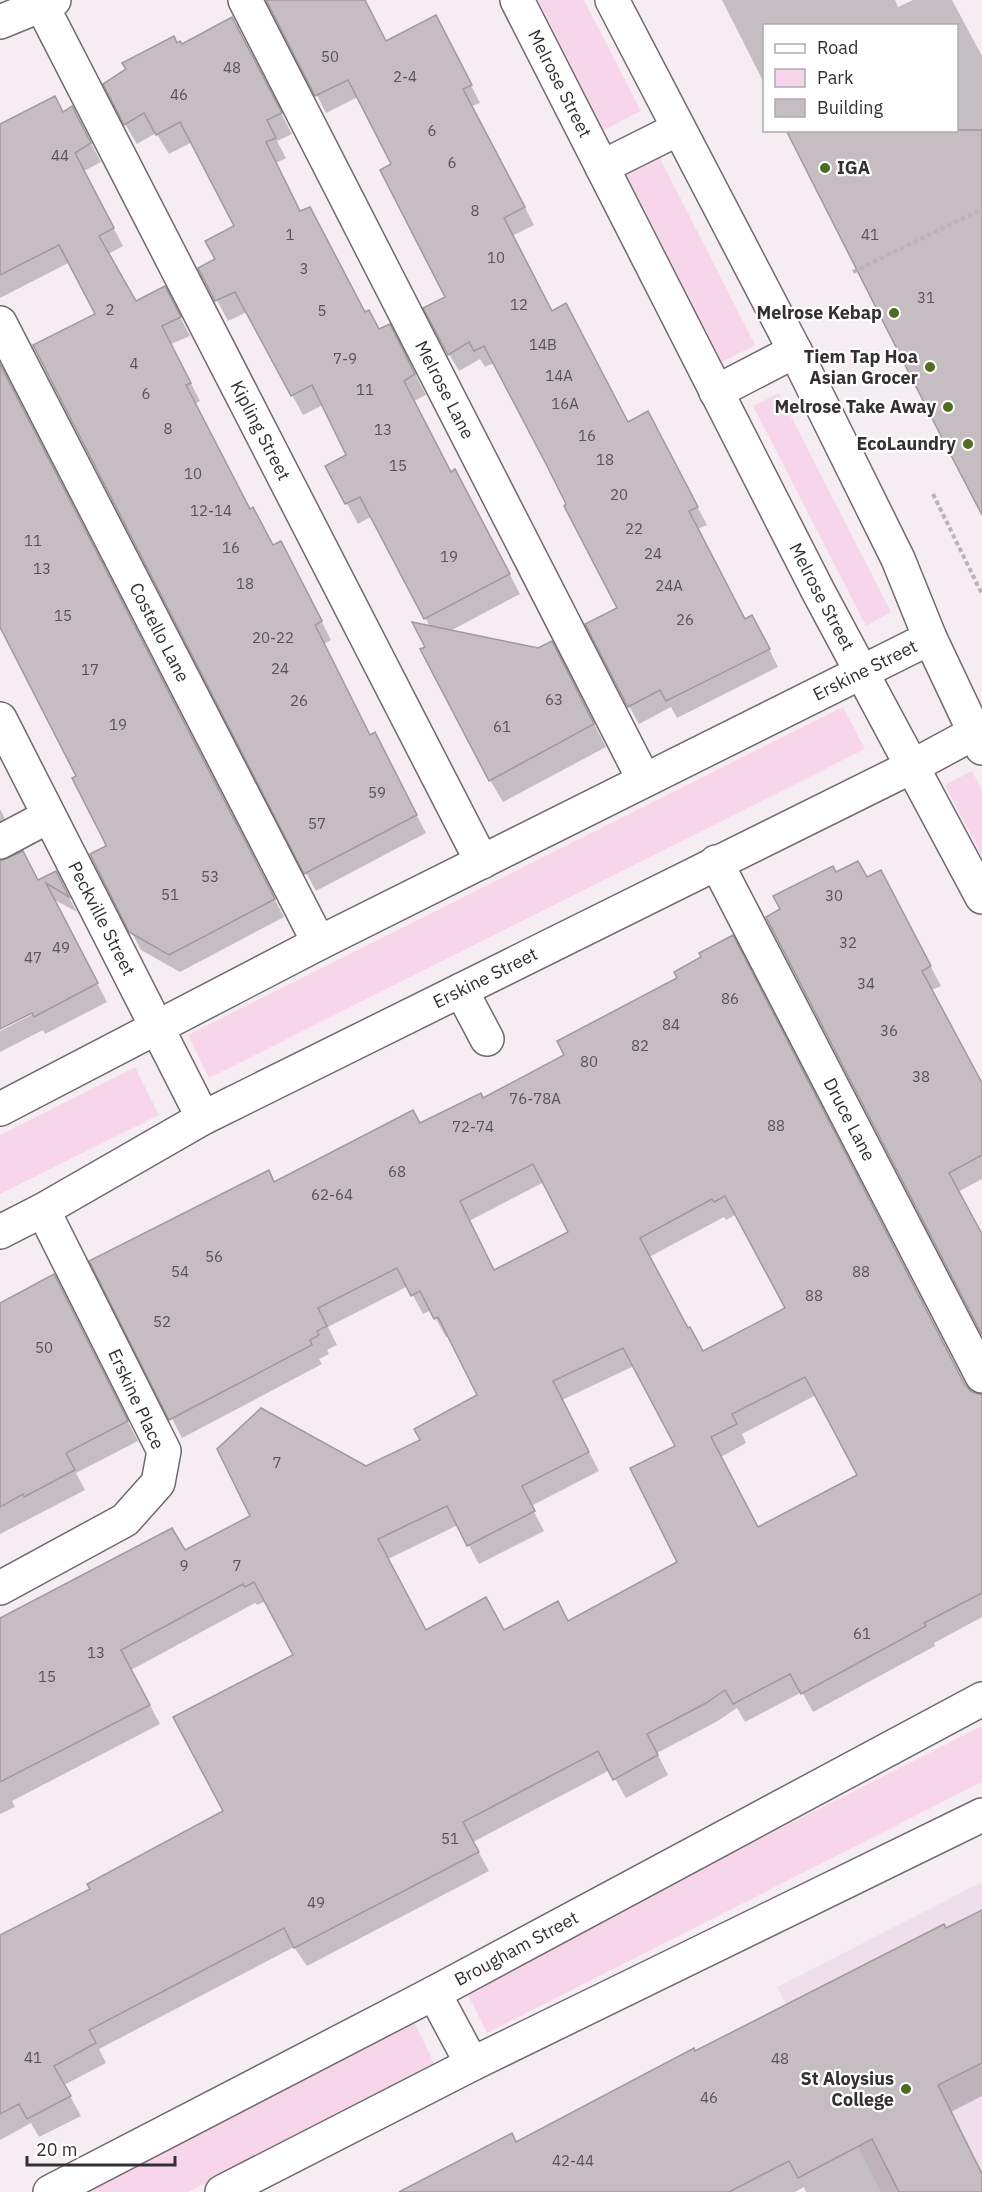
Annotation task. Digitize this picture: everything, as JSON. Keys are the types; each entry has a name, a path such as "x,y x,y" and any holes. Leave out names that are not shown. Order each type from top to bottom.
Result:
{"street":[{"name":"Melrose Lane","path":"245,0 644,780"},
{"name":"Melrose Street","path":"517,0 818,591 982,897"},
{"path":"612,0 795,351 898,559 930,638 978,740"},
{"path":"0,22 45,2"},
{"name":"Kipling Street","path":"45,2 482,862"},
{"path":"602,167 678,129"},
{"name":"Costello Lane","path":"0,323 319,943"},
{"path":"716,392 795,351"},
{"name":"Erskine Street","path":"0,1109 319,943 930,638"},
{"name":"Peckville Street","path":"0,719 203,1118"},
{"name":"Erskine Street","path":"0,1232 43,1210 203,1118 716,862 913,766 978,740"},
{"path":"0,842 49,816"},
{"name":"Druce Lane","path":"716,862 982,1376"},
{"path":"461,990 487,1039"},
{"name":"Erskine Place","path":"0,1588 125,1520 158,1484 164,1451 43,1210"},
{"name":"Brougham Street","path":"50,2192 434,1993 982,1699"},
{"path":"222,2192 472,2064 982,1815"},
{"path":"434,1993 472,2064"}],"path":[{"path":"853,272 982,209"},
{"path":"933,494 982,594"}],"shaded area":[{"name":"St Aloysius College","path":"982,1882 982,2192 881,2192 777,1987"}],"green space":[{"path":"538,0 584,0 641,111 604,130"},
{"path":"660,158 755,345 722,362 627,175"},
{"path":"779,393 891,612 866,626 753,406"},
{"path":"843,707 865,749 209,1078 188,1035"},
{"path":"972,771 982,790 982,856 945,785"},
{"path":"135,1067 159,1115 0,1194 0,1135"},
{"path":"982,1726 982,1782 487,2033 465,1989"},
{"path":"414,2022 436,2067 188,2192 76,2192"}],"building":[{"path":"266,0 365,0 386,41 436,15 472,85 463,89 525,207 504,218 552,311 566,303 628,422 648,411 698,507 689,511 745,619 752,615 770,649 666,701 660,690 628,707 585,624 617,608 564,506 566,504 546,464 484,346 474,351 469,342 448,355 423,308 445,297 380,170 391,164 348,80 315,96"},
{"path":"232,17 282,113 267,120 276,138 266,142 300,211 310,207 365,312 369,310 379,329 390,324 415,374 404,381 451,472 455,469 510,574 424,619 360,497 345,504 325,466 346,455 312,385 291,396 235,292 215,301 198,268 215,259 205,241 234,226 180,122 156,135 144,113 124,125 103,84 126,69 122,63 174,36 177,43 180,41 182,44"},
{"path":"55,96 63,112 72,106 91,143 75,153 114,228 99,236 136,301 165,286 181,317 162,326 191,383 186,385 250,509 253,507 273,545 281,541 322,621 315,625 370,735 375,732 417,815 304,874 33,345 95,314 59,245 0,275 0,124"},
{"path":"982,130 982,515 787,132"},
{"path":"0,364 275,899 169,955 129,932 90,854 106,846 104,841 72,778 76,776 0,627"},
{"path":"412,622 538,648 552,641 594,724 489,781 420,649 425,647"},
{"path":"23,851 38,880 56,871 69,897 46,883 98,983 34,1017 32,1013 0,1029 0,861"},
{"path":"858,861 867,877 881,870 931,966 922,971 982,1083 982,1155 949,1173 982,1234 982,1335 766,917 780,909 773,896 833,866 836,872"},
{"path":"733,935 965,1385 972,1392 982,1395 982,1593 924,1623 926,1626 801,1694 790,1674 733,1704 725,1690 706,1703 647,1734 658,1755 613,1780 598,1751 463,1822 479,1852 294,1948 284,1928 89,2030 96,2043 54,2066 71,2096 27,2119 19,2104 0,2114 0,1935 90,1889 87,1884 223,1811 173,1717 293,1655 254,1582 245,1587 243,1584 121,1650 150,1705 0,1782 0,1618 172,1528 185,1550 250,1516 217,1449 261,1408 366,1466 420,1440 414,1429 477,1395 438,1317 434,1319 420,1291 411,1296 397,1268 318,1308 327,1326 317,1331 319,1335 310,1340 312,1345 169,1420 89,1261 269,1170 274,1182 413,1110 420,1123 481,1093 483,1098 564,1055 557,1041 677,978 674,972 701,957 699,953","holes":["533,1164 568,1232 494,1270 460,1201","725,1196 785,1308 703,1351 690,1327 688,1328 640,1238 712,1199 714,1202","623,1348 675,1446 630,1468 677,1562 568,1621 558,1601 504,1630 486,1597 426,1630 378,1539 447,1506 467,1546 535,1511 522,1486 589,1452 553,1381","805,1377 857,1475 758,1527 711,1437 737,1424 732,1414"]},
{"path":"54,1274 128,1421 66,1453 75,1470 0,1507 0,1303"},
{"path":"982,1910 982,2063 938,2085 982,2174 982,2192 899,2192 872,2139 798,2178 789,2161 729,2192 399,2192 512,2133 516,2142 694,2048 695,2051 944,1924 946,1928"}],"place":[{"name":"IGA","path":"825,168"},
{"name":"Melrose Kebap","path":"894,313"},
{"name":"Tiem Tap Hoa Asian Grocer","path":"930,367"},
{"name":"Melrose Take Away","path":"948,407"},
{"name":"EcoLaundry","path":"968,444"},
{"name":"St Aloysius College","path":"906,2089"}]}
